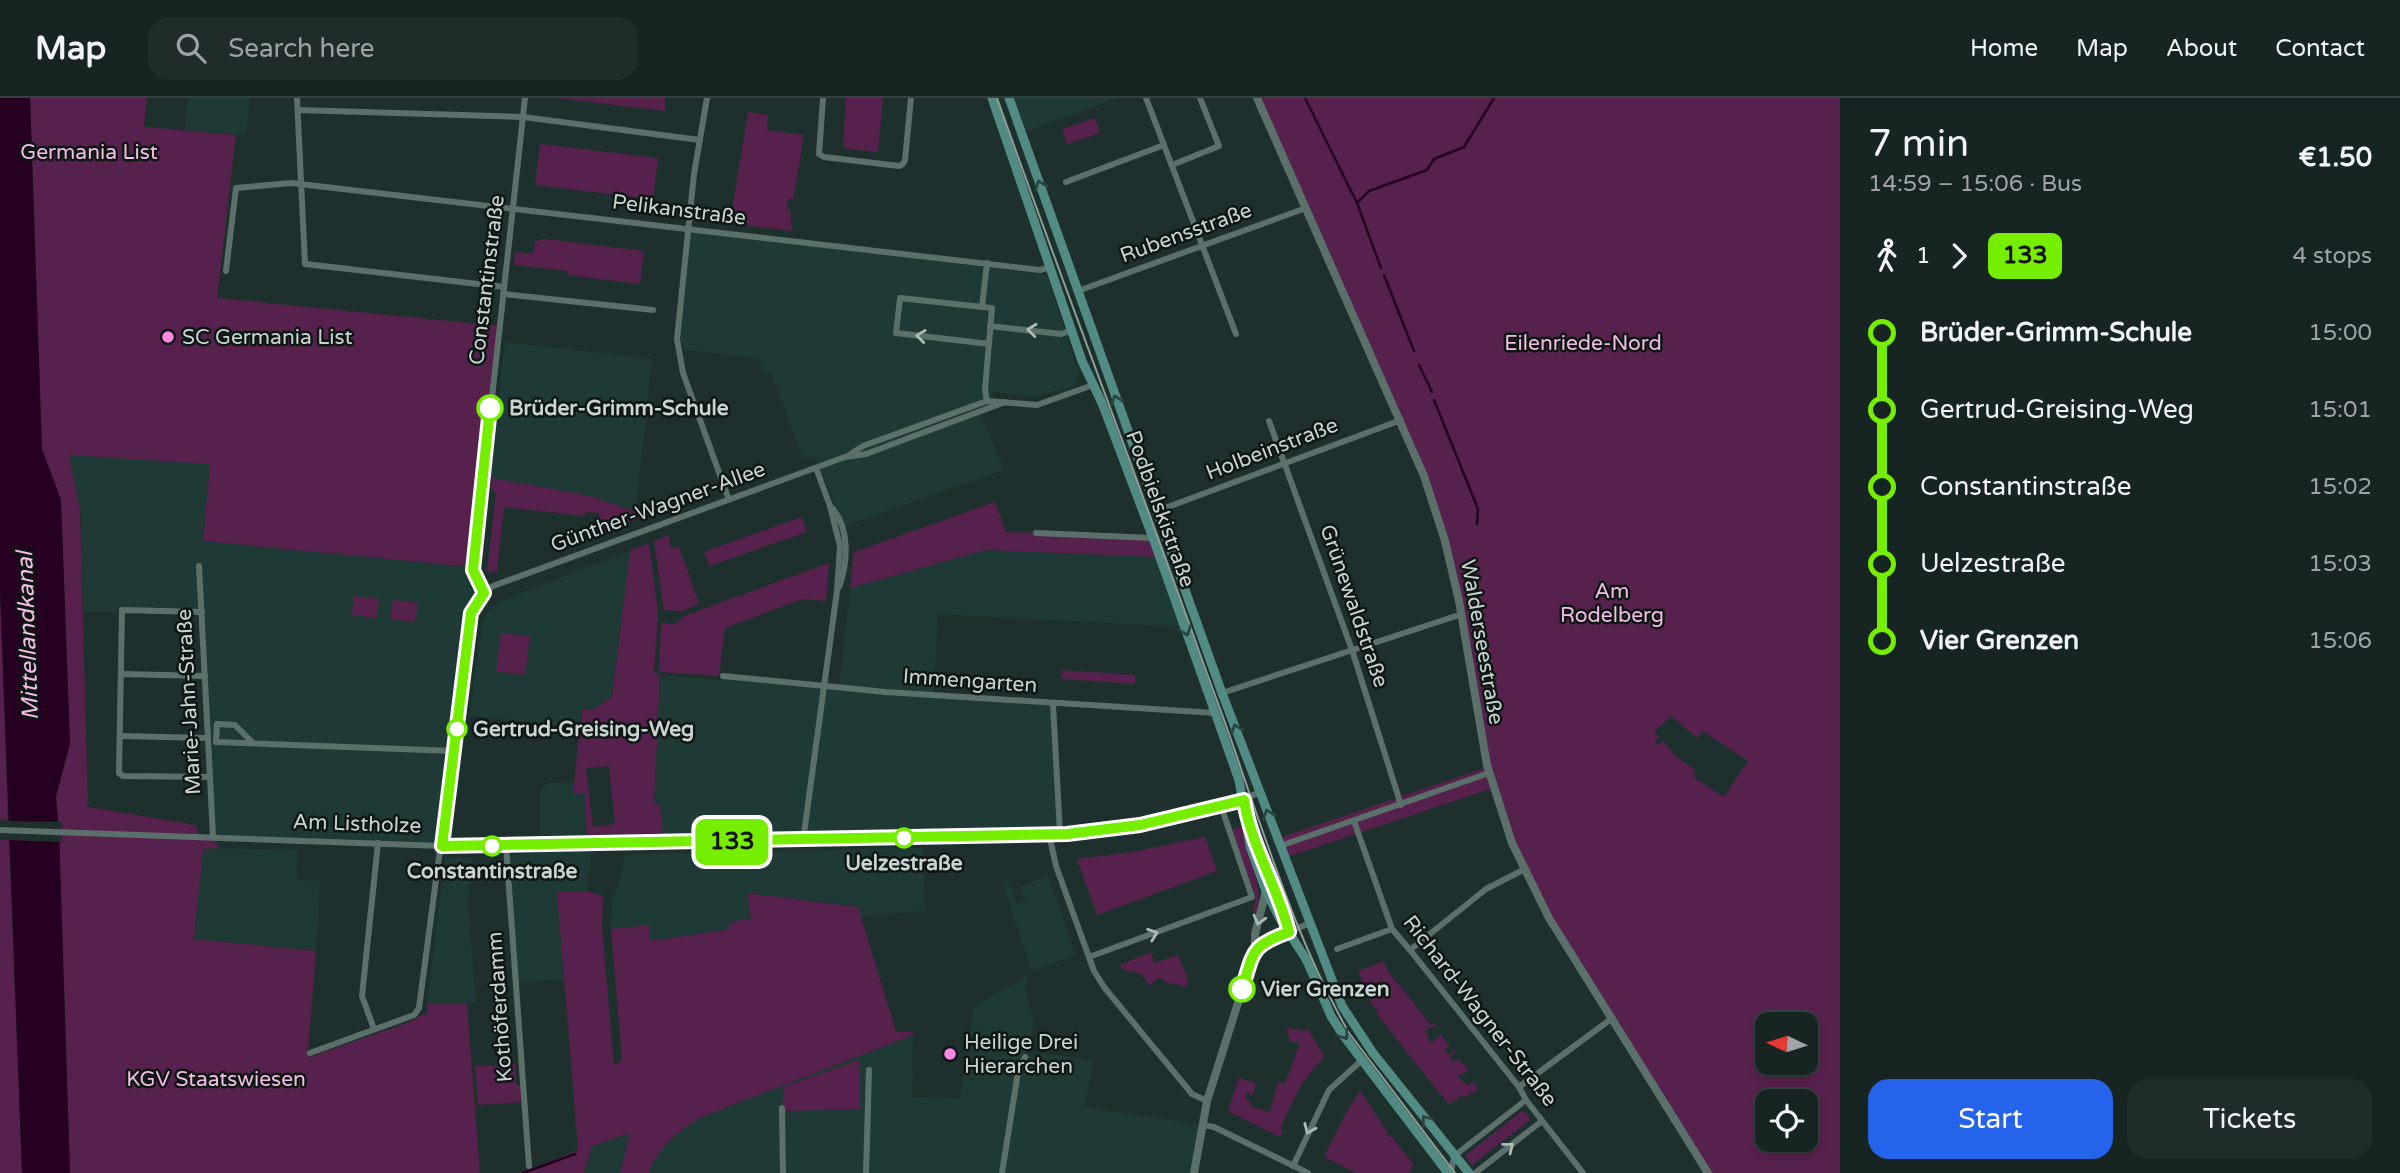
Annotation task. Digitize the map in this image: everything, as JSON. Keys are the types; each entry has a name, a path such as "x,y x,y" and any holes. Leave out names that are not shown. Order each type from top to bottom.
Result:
{"main road":[{"name":"Podbielskistraße","path":"992,98 1084,367 1153,538 1215,713 1244,800 1250,846 1266,891 1306,959 1331,1016 1450,1173"},
{"name":"Podbielskistraße","path":"1009,98 1222,692 1279,846 1349,1018 1469,1173"},
{"path":"1051,267 1068,262"},
{"path":"1093,385 1108,379"}],"street":[{"path":"298,98 304,264 653,310"},
{"name":"Constantinstraße","path":"484,593 473,570 525,98"},
{"path":"707,98 677,325 679,358 729,500"},
{"path":"823,98 819,154 824,157 899,166 905,160 911,98"},
{"path":"1146,98 1236,334"},
{"path":"1200,98 1223,155"},
{"name":"Walderseestraße","path":"1257,98 1424,476 1445,541 1462,614 1489,773 1504,822 1524,870 1549,918 1706,1170"},
{"path":"298,110 523,117 700,140"},
{"path":"1066,182 1164,145"},
{"path":"1172,164 1219,146"},
{"name":"Pelikanstraße","path":"226,271 236,188 290,183 1040,270 1051,267"},
{"name":"Rubensstraße","path":"1078,291 1306,208"},
{"path":"982,307 987,263"},
{"path":"987,401 985,390 989,344 990,326 992,308 900,298 896,333 989,344"},
{"path":"990,326 1061,334 1072,330"},
{"name":"Günther-Wagner-Allee","path":"484,593 514,578 816,468 845,457 863,446 987,401 1037,405 1093,385"},
{"name":"Günther-Wagner-Allee","path":"845,457 866,454 1005,402"},
{"name":"Holbeinstraße","path":"1157,511 1401,420"},
{"name":"Grünewaldstraße","path":"1269,421 1352,650 1401,805"},
{"path":"803,841 837,591 843,577 846,544 842,528 816,468"},
{"path":"1036,533 1153,538"},
{"name":"Marie-Jahn-Straße","path":"199,566 213,836"},
{"path":"310,1053 414,1015 419,1008 471,613 484,593"},
{"path":"202,612 122,610 121,775 210,777"},
{"path":"1222,692 1462,614"},
{"path":"121,674 205,676"},
{"name":"Immengarten","path":"723,676 824,687 1215,713"},
{"path":"1054,704 1060,834"},
{"path":"253,743 235,725 217,724 216,742 454,751"},
{"path":"120,736 208,738"},
{"path":"1279,846 1489,773"},
{"name":"Am Listholze","path":"0,830 442,846 1049,835 1140,825 1244,800 1260,792"},
{"path":"1089,957 1252,897 1221,806"},
{"name":"Richard-Wagner-Straße","path":"1354,821 1392,929 1519,1087 1526,1100 1583,1173"},
{"path":"1049,835 1056,866 1089,957 1104,987 1192,1094 1207,1101"},
{"path":"374,1029 362,996 378,843"},
{"name":"Kothöferdamm","path":"506,846 529,1166"},
{"path":"1410,950 1486,889 1524,870"},
{"path":"1194,1173 1207,1101 1255,949 1255,934 1266,891"},
{"path":"1255,949 1263,942 1310,923"},
{"path":"1337,949 1392,929"},
{"path":"1519,1087 1611,1019"},
{"path":"1002,1173 1018,1072 1026,1057"},
{"path":"1293,1166 1329,1090 1362,1059"},
{"path":"866,1173 869,1070"},
{"path":"1450,1173 1454,1156 1526,1100"},
{"path":"782,1108 783,1173"},
{"path":"1475,1173 1542,1121"},
{"path":"1203,1125 1214,1127 1308,1173"},
{"path":"1696,1173 1706,1170"}],"shaded area":[{"path":"188,98 250,98 246,135 185,130"},
{"path":"1013,98 1118,98 1026,131"},
{"path":"689,231 1047,275 1079,375 1074,386 1037,396 994,392 982,416 1004,470 844,526 815,457 803,459 771,373 765,375 758,358 684,350 680,336"},
{"name":"Brüder-Grimm-Schule","path":"505,342 652,359 636,512 591,496 490,478"},
{"path":"69,454 210,464 203,541 473,567 484,593 475,604 442,846 213,836 202,612 84,612 80,509"},
{"path":"985,550 1160,557 1184,627 938,614 934,692 839,685 850,588"},
{"path":"630,551 612,697 593,710 582,709 579,728 470,715 482,622 492,607 508,598"},
{"path":"660,675 721,680 723,676 1053,704 1060,834 663,843 663,833 654,803"},
{"path":"574,782 573,794 585,793 587,835 540,835 540,793 543,787 550,783"},
{"path":"592,845 587,891 557,892 564,979 517,983 510,856"},
{"path":"203,848 298,850 296,880 320,881 316,951 194,939"},
{"path":"923,848 925,911 861,916 858,906 747,893 751,919 730,922 731,929 650,940 650,926 611,929 612,899 621,877 625,854"},
{"path":"472,857 473,884 470,884 468,904 476,1003 427,1003 445,858"},
{"path":"1048,876 1076,955 1032,971 1002,882 1008,880 1017,904 1025,901 1020,886"},
{"path":"1027,976 1025,988 1034,1021 1026,1056 1038,1052 1093,1061 1085,1107 1203,1125 1194,1173 649,1173 661,1150 683,1128 699,1118 913,1035 912,1097 960,1098 974,1007"},
{"path":"631,1133 620,1173 584,1173 592,1146"}],"green space":[{"path":"30,98 147,98 144,127 236,135 217,298 499,326 473,567 203,541 210,464 69,455 80,509 88,807 197,826 198,835 213,836 219,848 203,849 194,939 316,951 308,1052 310,1057 407,1023 428,1012 427,1003 467,1003 480,1173 70,1173 56,797 70,743 61,500 42,449"},
{"path":"558,98 665,98 665,111"},
{"path":"846,98 883,98 878,152 843,148"},
{"name":"Eilenriede-Nord","path":"1257,98 1840,98 1840,1173 1708,1173 1535,894 1493,788 1284,858 1282,837 1482,769 1487,765 1459,601 1424,476","holes":["1671,716 1697,738 1703,731 1748,761 1724,797 1692,776 1696,771 1675,755 1663,741 1659,745 1654,741 1659,737 1654,732"]},
{"path":"748,112 768,115 767,130 804,135 793,199 788,199 787,209 790,209 792,231 730,223"},
{"path":"1095,118 1100,133 1067,144 1062,129"},
{"path":"540,144 658,158 653,199 535,185"},
{"path":"545,239 644,251 640,284 568,275 568,271 514,265 515,252 533,254 535,241"},
{"path":"492,478 591,496 636,512 640,518 600,533 599,513 586,512 585,516 504,507 497,571 490,573 487,570 496,494 491,489"},
{"path":"995,502 1006,532 1147,537 1157,557 985,550 850,588 854,552"},
{"path":"802,517 807,532 709,566 704,552"},
{"path":"669,535 671,549 679,546 682,556 678,557 683,557 699,604 682,611 664,610 654,541"},
{"path":"649,543 658,613 654,673 660,674 654,803 660,805 663,833 587,835 585,794 573,794 582,709 593,710 612,697 630,551","holes":["609,766 615,824 593,827 586,768"]},
{"path":"829,563 826,601 802,599 725,628 719,676 659,672 661,623 675,624 684,616"},
{"path":"0,591 8,821 0,820"},
{"path":"354,596 379,599 377,618 352,615"},
{"path":"393,600 418,603 415,622 390,619"},
{"path":"501,633 530,636 525,675 496,671"},
{"path":"1062,670 1135,675 1135,684 1061,679"},
{"path":"1243,826 1257,881 1257,914 1253,911 1256,897 1232,830"},
{"path":"1205,837 1217,871 1097,915 1077,859 1132,852"},
{"path":"0,840 9,840 22,1173 0,1173"},
{"path":"587,891 603,896 602,929 614,1065 622,1060 611,929 650,925 650,939 659,940 730,929 729,922 751,919 747,893 858,907 896,1032 914,1032 913,1035 699,1118 663,1148 649,1173 620,1173 630,1133 592,1146 584,1173 523,1173 578,1150 557,892"},
{"path":"1151,952 1154,963 1178,955 1188,979 1187,987 1165,982 1160,977 1150,985 1141,974 1122,969 1120,965"},
{"path":"1384,961 1387,970 1431,1025 1437,1025 1425,1030 1428,1039 1432,1043 1441,1034 1449,1046 1445,1050 1448,1055 1455,1050 1450,1057 1453,1062 1459,1059 1469,1071 1457,1076 1468,1086 1473,1082 1478,1089 1473,1093 1464,1098 1462,1095 1449,1105 1376,1013 1378,1012 1370,1001 1358,971"},
{"path":"1287,1028 1304,1031 1308,1029 1324,1056 1301,1085 1281,1126 1283,1131 1280,1137 1228,1111 1239,1078 1256,1083 1253,1095 1246,1093 1245,1100 1251,1101 1250,1106 1270,1112 1278,1082 1285,1083 1299,1046 1299,1042 1290,1042"},
{"path":"859,1060 860,1109 784,1111 783,1087"},
{"path":"515,1064 516,1085 521,1085 522,1102 478,1105 475,1066"},
{"path":"1360,1091 1389,1137 1391,1136 1414,1165 1408,1173 1357,1173 1324,1157"},
{"path":"1522,1111 1529,1115 1529,1121 1472,1165 1465,1156"}],"water":[{"name":"Mittellandkanal","path":"0,98 30,98 42,449 61,500 70,743 56,797 70,1173 22,1173 0,591"}],"pier":[{"path":"5,821 62,822 62,842 5,840"}],"waterway":[{"path":"1305,98 1357,203 1381,268"},
{"path":"1357,203 1369,191 1427,170 1434,159 1464,147 1494,98"},
{"path":"1384,275 1414,351"},
{"path":"1419,365 1432,392"},
{"path":"1434,400 1478,509 1477,524"},
{"path":"523,1173 575,1154"}],"tram line":[{"path":"997,98 1302,937 1349,1033 1455,1173"}],"bus line":[{"name":"133","path":"490,408 473,570 484,593 471,613 442,846 1067,834 1140,825 1244,800 1247,821 1289,932 1271,938 1255,949 1242,989"}],"place":[{"name":"SC Germania List","path":"168,337"},
{"name":"Brüder-Grimm-Schule","path":"490,408"},
{"name":"Gertrud-Greising-Weg","path":"457,729"},
{"name":"Uelzestraße","path":"904,838"},
{"name":"Constantinstraße","path":"492,846"},
{"name":"Vier Grenzen","path":"1242,989"},
{"name":"Heilige Drei Hierarchen","path":"950,1054"}],"park label":[{"name":"Germania List","path":"89,152"},
{"name":"Am Rodelberg","path":"1612,603"},
{"name":"KGV Staatswiesen","path":"216,1079"}]}
